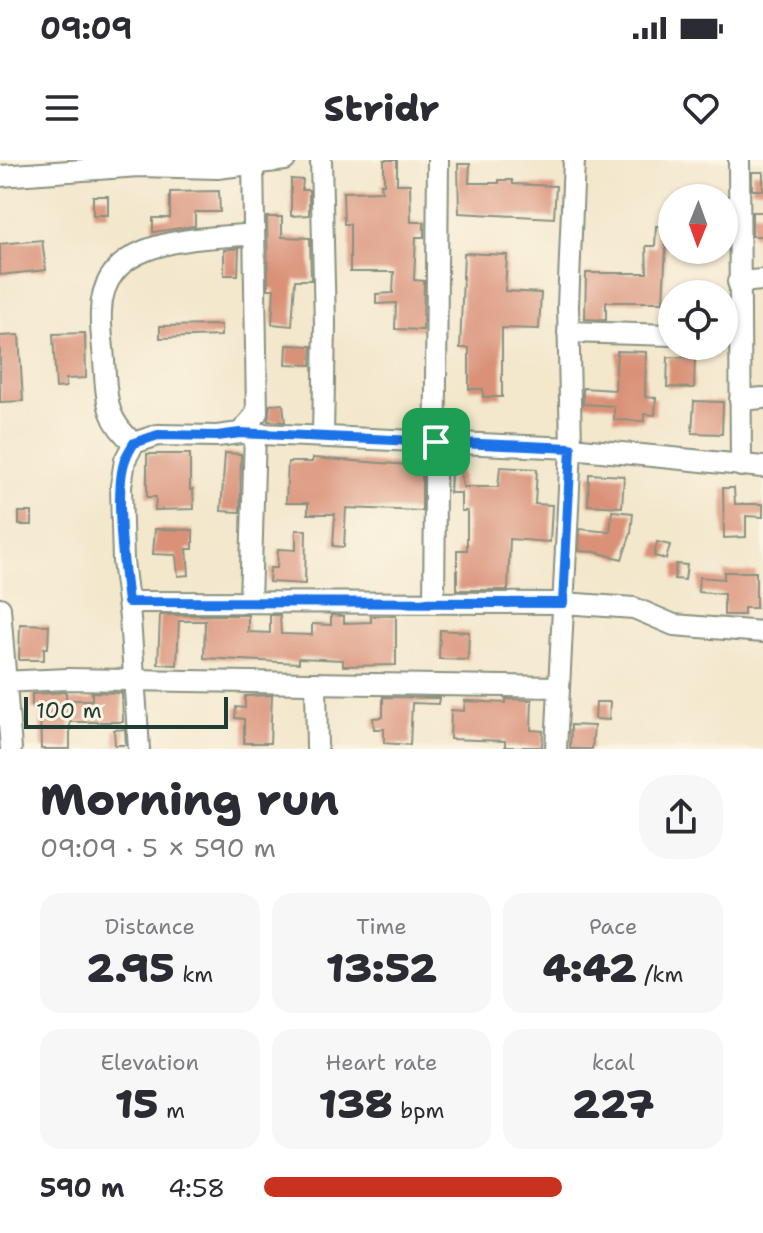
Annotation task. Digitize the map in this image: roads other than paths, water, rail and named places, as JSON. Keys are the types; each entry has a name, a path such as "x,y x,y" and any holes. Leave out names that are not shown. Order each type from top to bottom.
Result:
{"street":[{"path":"0,176 139,166 217,168 285,160"},
{"path":"321,160 325,324 323,436"},
{"path":"434,603 438,160"},
{"path":"556,749 571,448 568,332 574,160"},
{"path":"739,160 738,282 763,280"},
{"path":"250,602 248,433 257,413 253,162"},
{"path":"134,443 119,431 108,406 101,309 111,275 131,256 161,244 254,234"},
{"path":"568,332 658,335"},
{"path":"734,360 740,400 741,466"},
{"path":"740,400 763,398"},
{"path":"139,749 123,561 121,486 125,460 134,443 158,435 248,433 571,448 763,467"},
{"path":"128,602 563,603 634,608 674,625 763,632"},
{"path":"0,608 3,682 11,749"},
{"path":"3,682 54,679 559,687"},
{"path":"316,683 317,749"}]}
